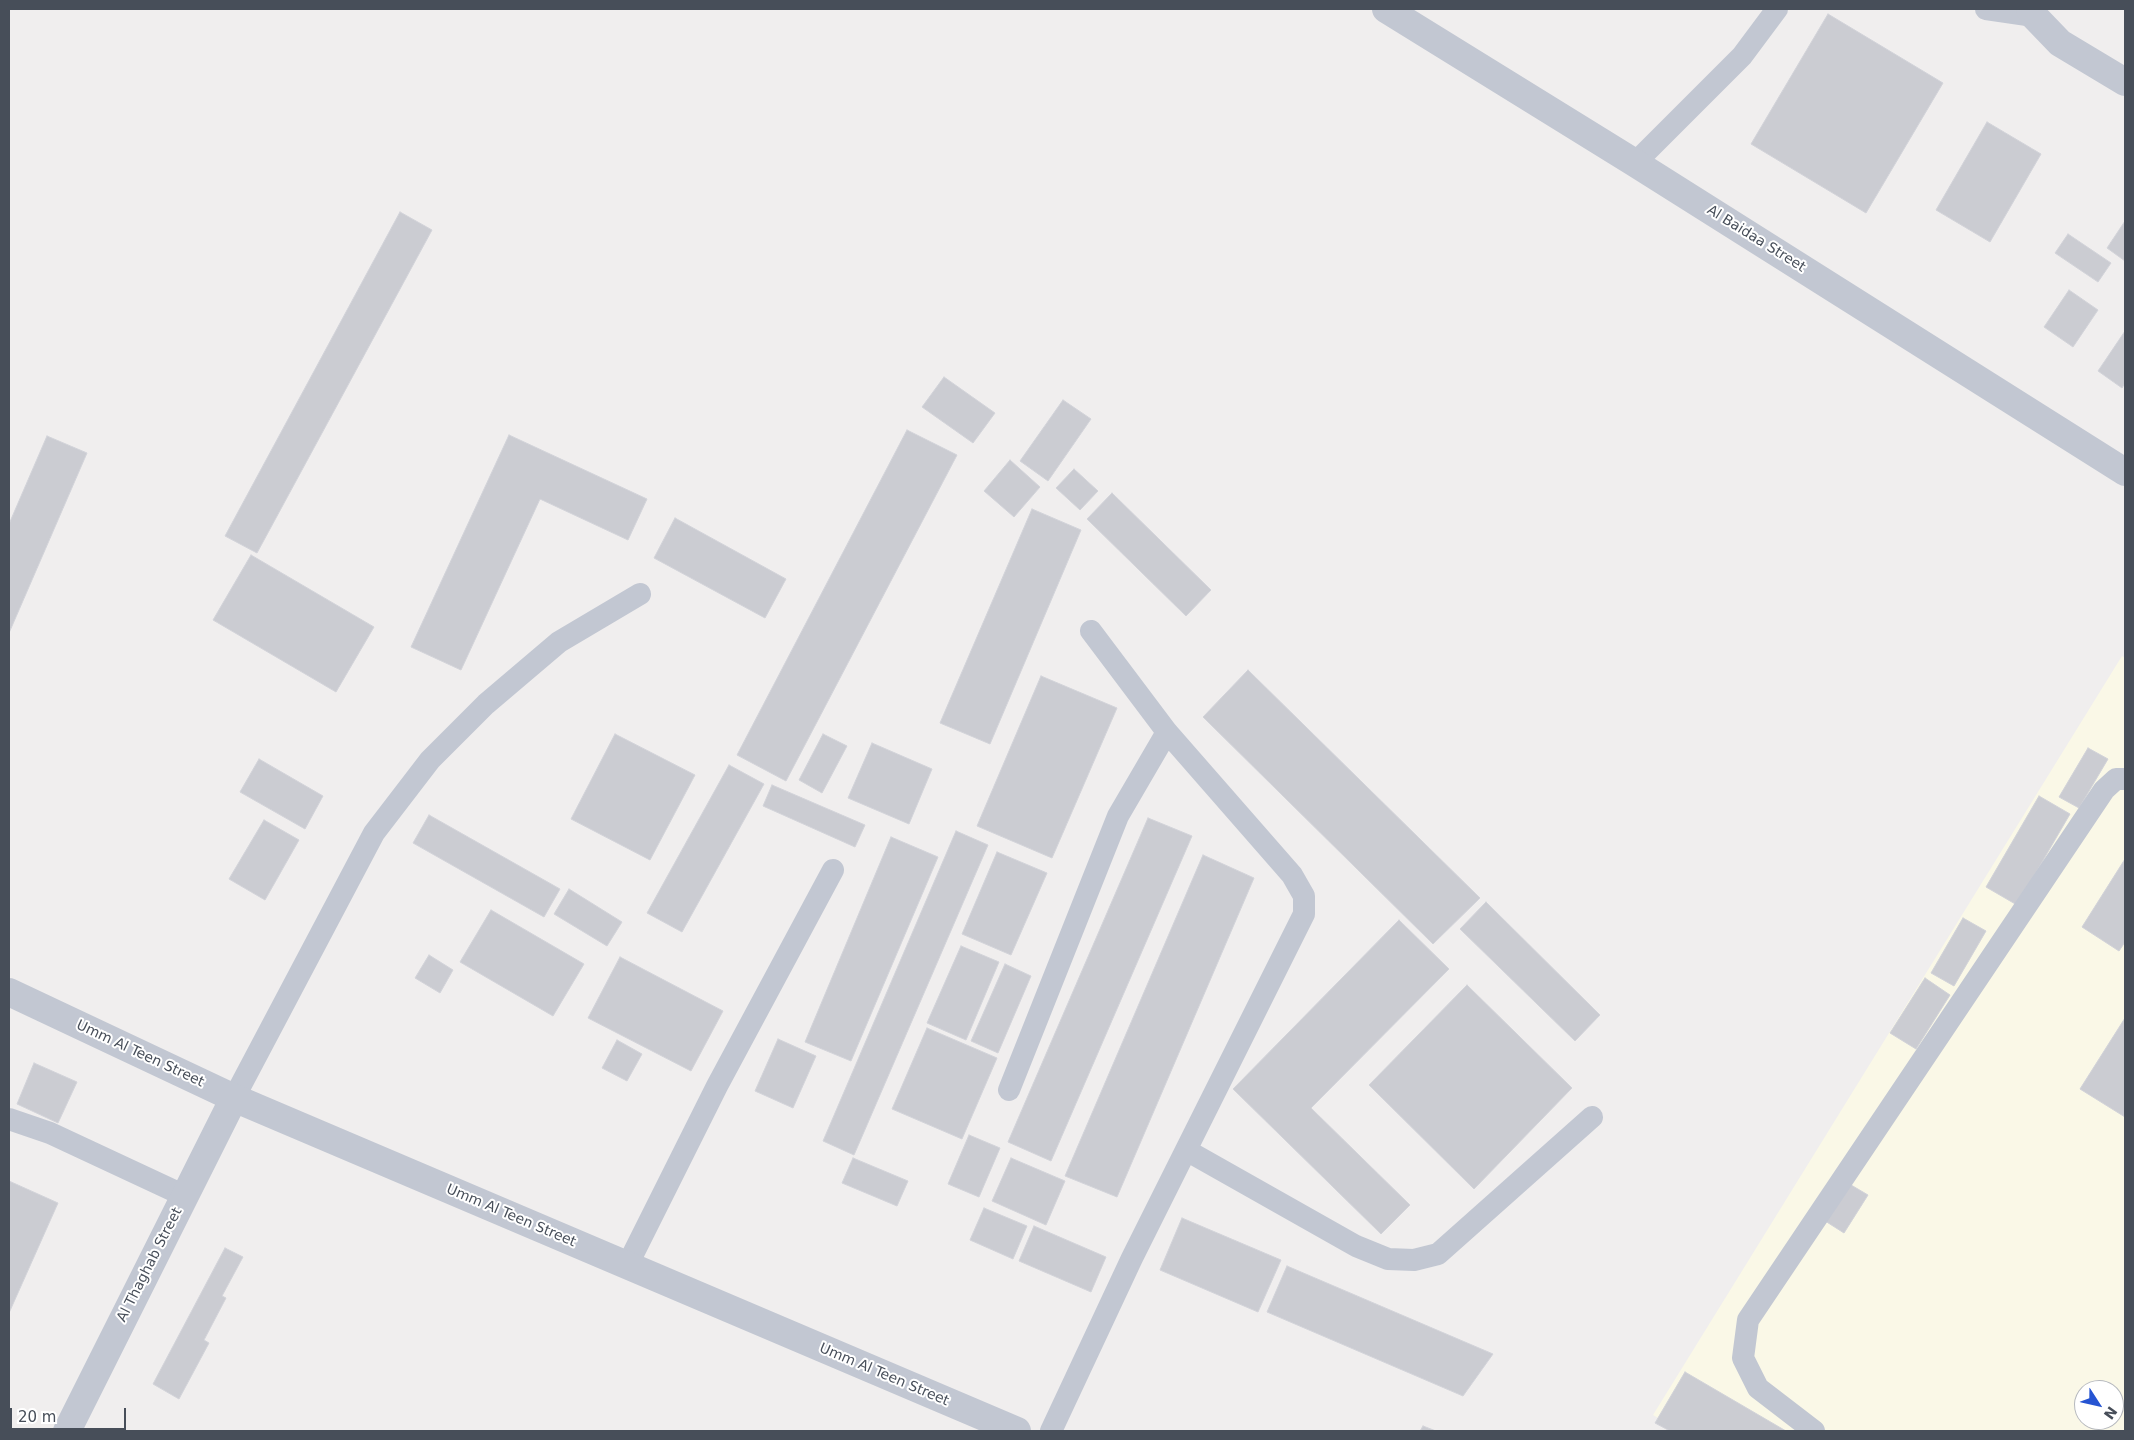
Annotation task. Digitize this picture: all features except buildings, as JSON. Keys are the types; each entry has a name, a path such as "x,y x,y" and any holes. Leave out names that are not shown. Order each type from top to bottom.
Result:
{"street":[{"name":"Al Baidaa Street","path":"1386,9 1635,163 2125,472"},
{"path":"2032,12 2060,43 2125,82"},
{"name":"Umm Al Teen Street","path":"9,992 234,1098 1017,1431"},
{"name":"Al Thaghab Street","path":"67,1431 234,1098"}],"lane":[{"path":"1635,163 1742,56 1777,9"},
{"path":"1986,9 2032,12"},
{"path":"234,1098 374,833 430,760 486,704 559,642 640,594"},
{"path":"1051,1431 1132,1258 1304,914 1304,896 1292,875 1167,732 1091,631"},
{"path":"1009,1090 1118,816 1167,732"},
{"path":"1814,1431 1758,1388 1743,1358 1748,1320 2104,790 2116,779 2125,779"},
{"path":"627,1266 718,1086 834,870"},
{"path":"1186,1150 1356,1246 1388,1259 1414,1260 1438,1254 1592,1117"},
{"path":"9,1119 50,1133 185,1196"}],"shaded area":[{"path":"2122,656 2125,658 2125,1431 1680,1431 1653,1415"}]}
